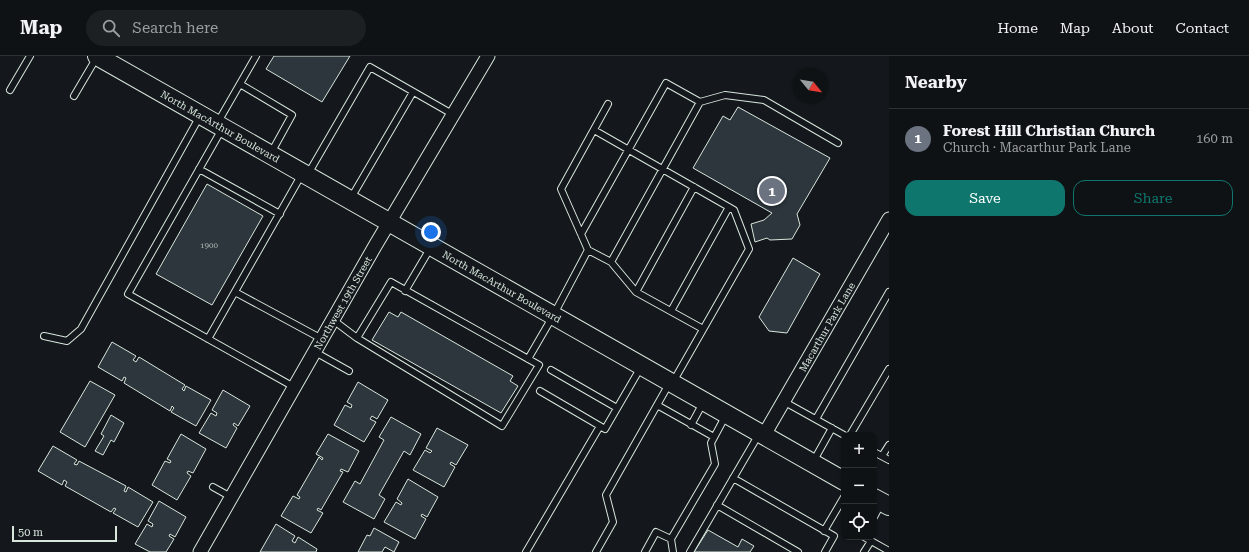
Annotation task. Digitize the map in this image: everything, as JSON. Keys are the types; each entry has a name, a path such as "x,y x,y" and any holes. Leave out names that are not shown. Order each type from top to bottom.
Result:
{"main road":[{"name":"North MacArthur Boulevard","path":"97,56 841,479"}],"street":[{"name":"Northwest 19th Street","path":"200,552 389,222 488,56"},
{"name":"Macarthur Park Lane","path":"762,434 783,401 889,219"}],"lane":[{"path":"10,90 30,56"},
{"path":"74,96 97,56"},
{"path":"256,56 240,84 199,169 128,294 294,388"},
{"path":"208,340 280,214 370,67 454,115"},
{"path":"581,234 666,83 700,102"},
{"path":"240,84 292,115 270,155"},
{"path":"350,200 413,92"},
{"path":"611,262 700,102 724,94 764,100 838,142"},
{"path":"608,104 561,189 588,250 611,262 636,292 703,329"},
{"path":"44,336 67,341 81,329 201,115"},
{"path":"594,130 734,210 748,249 606,495 613,522 596,552"},
{"path":"199,169 280,214"},
{"path":"636,292 694,187"},
{"path":"671,311 729,207"},
{"path":"406,291 431,247"},
{"path":"528,359 554,316 588,250"},
{"path":"333,320 357,338 502,426 539,365 391,282 357,338"},
{"path":"235,292 322,339"},
{"path":"816,419 889,292"},
{"path":"315,352 349,371"},
{"path":"540,391 605,429 642,366"},
{"path":"852,432 889,368"},
{"path":"551,370 617,408"},
{"path":"783,401 841,433"},
{"path":"692,425 704,402"},
{"path":"657,405 714,437"},
{"path":"673,552 671,540 715,464 711,442 727,414"},
{"path":"526,552 600,426"},
{"path":"812,463 832,428"},
{"path":"690,552 733,478 762,434"},
{"path":"882,456 889,445"},
{"path":"877,454 889,460"},
{"path":"733,478 834,536 825,552"},
{"path":"213,487 232,497"},
{"path":"824,531 841,502"},
{"path":"717,505 798,552"},
{"path":"645,552 656,532 671,540"},
{"path":"864,552 870,541 889,551"}],"building":[{"path":"274,56 350,56 322,102 266,69"},
{"path":"738,107 830,158 797,214 800,225 792,239 770,240 767,238 755,242 751,224 764,220 772,213 693,168 723,116 730,120"},
{"path":"207,184 263,216 212,305 156,274"},
{"path":"793,258 820,274 787,333 769,331 759,317"},
{"path":"389,312 398,317 401,312 513,376 510,381 518,386 501,413 372,340"},
{"path":"112,342 136,356 133,360 136,362 139,357 185,385 182,389 184,391 186,386 211,400 196,426 171,412 174,408 172,406 170,411 124,383 126,378 124,377 122,381 98,367"},
{"path":"90,381 115,395 85,447 60,432"},
{"path":"358,382 388,400 377,419 372,416 370,419 376,422 364,442 334,425 345,405 351,408 352,405 347,402"},
{"path":"223,390 250,406 238,426 234,423 233,425 237,428 226,448 199,433 211,413 216,416 217,413 212,410"},
{"path":"111,415 124,423 114,442 111,440 103,455 95,451 104,436 101,434"},
{"path":"391,417 421,434 410,455 404,451 379,495 385,499 374,519 343,502 355,481 360,484 384,440 379,437"},
{"path":"437,428 468,445 456,465 451,462 450,464 455,467 444,487 413,470 425,450 430,453 432,451 426,448"},
{"path":"181,434 206,449 193,473 188,471 187,473 191,476 177,500 152,485 165,461 170,463 171,461 167,459"},
{"path":"328,434 359,451 348,472 341,469 340,471 343,472 321,510 318,508 317,510 323,513 311,533 281,516 293,496 299,499 300,497 297,495 319,457 322,460 323,458 316,454"},
{"path":"53,446 77,460 74,464 77,465 79,461 126,486 124,491 126,492 128,487 153,502 138,527 113,513 116,509 114,508 111,512 65,486 67,482 64,480 62,485 38,471"},
{"path":"408,479 438,497 427,517 422,514 421,516 426,519 415,539 384,522 396,502 401,505 402,503 397,499"},
{"path":"159,501 186,517 175,537 170,534 169,536 174,539 166,552 150,552 135,544 147,524 152,527 153,524 148,521"},
{"path":"276,524 295,536 292,541 295,543 298,537 317,549 316,552 260,552"},
{"path":"374,528 399,542 394,552 385,547 382,552 358,552 367,535 370,536"},
{"path":"708,530 738,547 742,539 754,546 750,552 694,552"}],"place":[{"name":"Forest Hill Christian Church","path":"772,191"}]}
